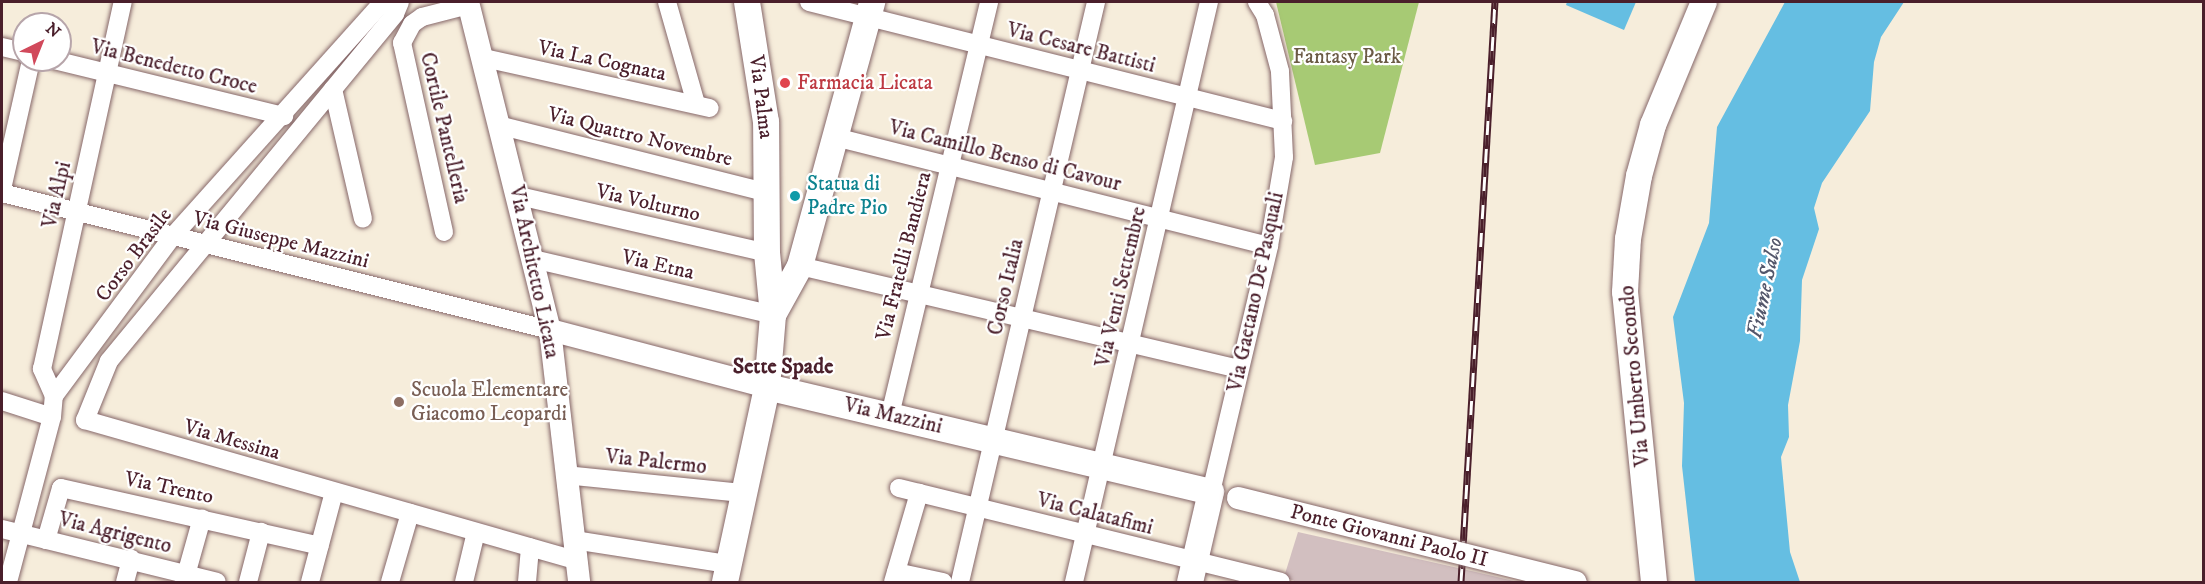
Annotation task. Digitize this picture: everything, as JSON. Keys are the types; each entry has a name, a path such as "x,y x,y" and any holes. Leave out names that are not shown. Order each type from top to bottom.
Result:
{"main road":[{"name":"Via Palma","path":"747,2 766,122 767,253 773,315"},
{"name":"Via Umberto Secondo","path":"1654,582 1625,292 1628,239 1639,176 1653,125 1704,2"},
{"path":"726,573 767,387 773,315 800,266 870,9"},
{"name":"Via Mazzini","path":"767,387 1211,492"},
{"name":"Via Gaetano De Pasquali","path":"1193,572 1211,492"}],"street":[{"name":"Via Alpi","path":"54,396 42,369 123,2"},
{"name":"Corso Brasile","path":"54,396 172,236 284,116 383,2"},
{"path":"204,244 395,14 400,2"},
{"name":"Via La Cognata","path":"484,58 703,106 667,2"},
{"name":"Via Cesare Battisti","path":"809,2 870,9 979,45 1283,121"},
{"name":"Via Fratelli Bandiera","path":"890,415 989,2"},
{"name":"Corso Italia","path":"960,582 1096,2"},
{"name":"Via Venti Settembre","path":"1074,582 1189,98 1209,2"},
{"name":"Via Gaetano De Pasquali","path":"1211,492 1269,246 1284,157 1280,71 1265,15 1257,2"},
{"name":"Cortile Pantelleria","path":"444,232 403,53 405,34 422,17 469,3"},
{"name":"Via Architetto Licata","path":"469,3 502,126 550,330 579,582"},
{"name":"Via Benedetto Croce","path":"72,65 284,116"},
{"path":"2,191 28,72"},
{"path":"333,89 363,219"},
{"name":"Via Quattro Novembre","path":"502,126 768,193"},
{"name":"Via Camillo Benso di Cavour","path":"835,137 1161,217 1269,246"},
{"name":"Via Giuseppe Mazzini","path":"2,191 76,212 550,330"},
{"name":"Via Volturno","path":"519,196 767,253"},
{"name":"Via Messina","path":"204,244 109,361 85,420 530,547 574,550 726,573"},
{"name":"Via Etna","path":"533,259 773,315"},
{"path":"800,266 1239,369"},
{"name":"Via Mazzini","path":"550,330 767,387"},
{"path":"8,582 10,531 52,417 54,396"},
{"path":"2,401 52,417"},
{"name":"Via Palermo","path":"565,475 742,493"},
{"name":"Via Trento","path":"46,540 60,488 320,546"},
{"name":"Via Calatafimi","path":"899,488 1086,535 1193,572 1281,582"},
{"path":"310,582 334,492"},
{"name":"Via Mazzini","path":"1211,492 1238,498"},
{"path":"920,494 895,577 943,582"},
{"name":"Ponte Giovanni Paolo II","path":"1238,498 1576,582"},
{"path":"390,582 410,513"},
{"path":"185,578 202,518"},
{"name":"Via Agrigento","path":"10,531 131,559 185,578 217,582"},
{"path":"248,582 261,532"},
{"path":"464,582 476,532"},
{"path":"527,582 530,547"},
{"path":"126,582 131,559"}],"shaded area":[{"path":"1298,532 1518,582 1297,582 1284,577"}],"green space":[{"name":"Fantasy Park","path":"1276,2 1419,2 1380,153 1315,165"}],"water":[{"path":"1567,2 1636,2 1624,30 1566,5"},
{"name":"Fiume Salso","path":"1785,2 1904,2 1881,37 1874,62 1870,111 1822,183 1814,208 1819,229 1802,280 1800,341 1788,405 1789,437 1781,457 1790,552 1800,582 1695,582 1682,466 1684,403 1673,317 1709,223 1717,127"}],"railway":[{"path":"1461,582 1495,2"}],"place":[{"name":"Farmacia Licata","path":"785,83"},
{"name":"Statua di Padre Pio","path":"795,196"},
{"name":"Scuola Elementare Giacomo Leopardi","path":"399,402"}],"district":[{"name":"Sette Spade","path":"783,367"}]}
